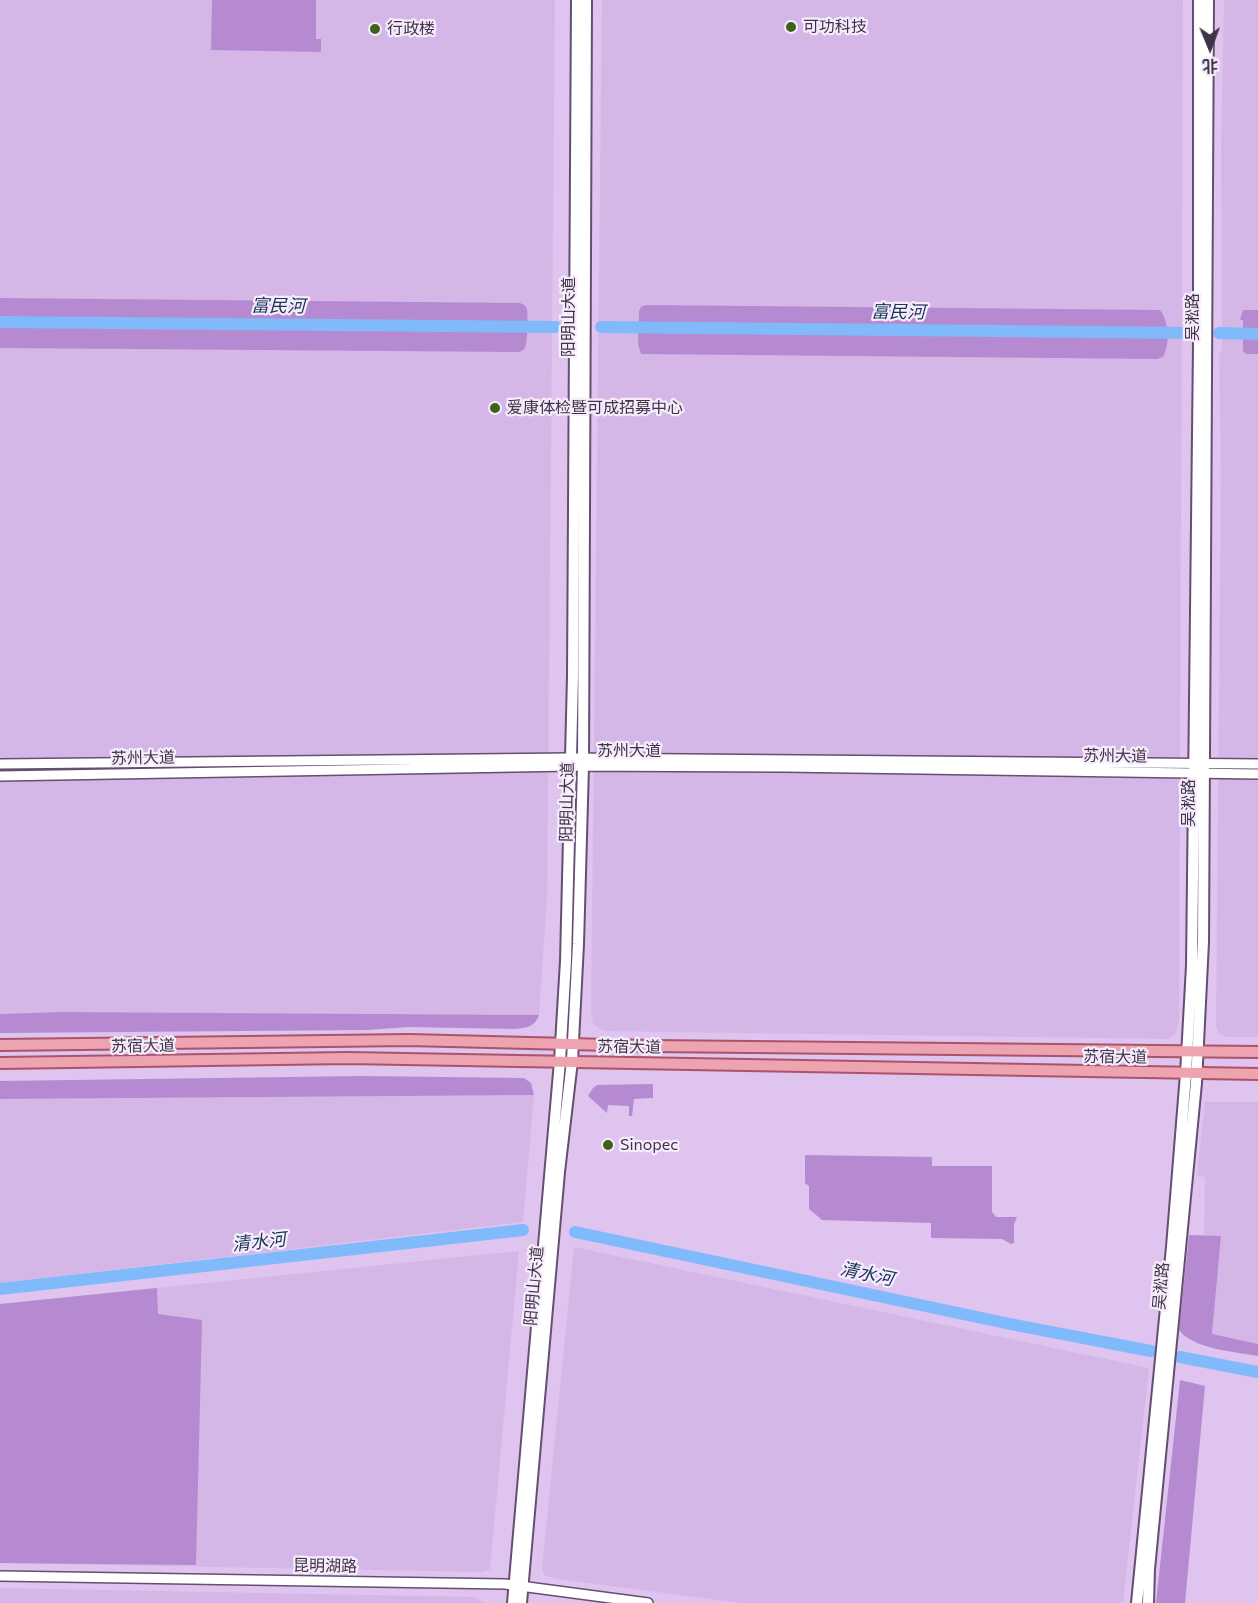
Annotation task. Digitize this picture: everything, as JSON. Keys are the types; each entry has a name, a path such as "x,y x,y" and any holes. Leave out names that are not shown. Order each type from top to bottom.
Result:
{"main road":[{"name":"阳明山大道","path":"521,1603 518,1585 560,1061 567,944 576,472 577,0"},
{"name":"阳明山大道","path":"513,1603 518,1585 573,1044 583,762 586,0"},
{"name":"吴淞路","path":"1148,1603 1192,1051 1203,942 1200,768 1199,0"},
{"name":"吴淞路","path":"1200,768 1208,0"},
{"name":"苏宿大道","path":"0,1045 409,1040 1059,1051 1258,1052"},
{"name":"苏宿大道","path":"0,1063 337,1059 572,1061 1258,1074"},
{"name":"吴淞路","path":"1137,1603 1170,1259 1191,1074"}],"street":[{"name":"苏州大道","path":"0,776 571,762"},
{"name":"苏州大道","path":"0,764 583,762 1200,768 1258,764"},
{"name":"苏州大道","path":"1200,768 1258,774"},
{"name":"昆明湖路","path":"0,1576 518,1585 648,1603"}],"shaded area":[{"path":"0,0 555,0 547,896 539,1015 63,1012 0,1014"},
{"path":"212,0 316,0 316,39 321,39 321,52 211,50"},
{"path":"602,0 1183,0 1179,1022 1175,1034 1169,1039 604,1031 593,1024 591,1011"},
{"path":"1224,0 1258,0 1258,1037 1226,1037 1218,1032 1216,1025 1221,473 1219,351 1222,351 1221,145"},
{"path":"0,298 520,303 527,310 528,324 524,349 516,352 0,348"},
{"path":"646,305 1160,310 1167,326 1168,339 1163,357 1157,359 641,354 638,344 639,311"},
{"path":"1243,310 1258,310 1258,354 1246,354 1243,351 1243,320 1240,320"},
{"path":"63,1012 539,1015 533,1024 515,1029 408,1027 368,1030 0,1033 0,1014"},
{"path":"362,1076 524,1078 531,1083 534,1095 0,1099 0,1081"},
{"path":"653,1084 653,1098 634,1099 632,1116 629,1116 629,1106 608,1105 607,1113 588,1096 597,1085"},
{"path":"534,1095 523,1222 0,1283 0,1099"},
{"path":"1205,1102 1258,1102 1258,1344 1212,1335 1221,1236 1204,1236 1205,1177 1197,1176"},
{"path":"805,1155 932,1157 932,1166 992,1166 992,1212 996,1217 1017,1217 1014,1224 1014,1243 1011,1244 1002,1239 931,1238 931,1223 822,1220 809,1209 809,1186 805,1183"},
{"path":"1189,1235 1221,1236 1212,1334 1258,1344 1258,1356 1204,1346 1194,1342 1179,1330"},
{"path":"574,1247 1149,1368 1123,1603 741,1603 557,1579 544,1575 542,1569"},
{"path":"519,1251 490,1569 484,1572 0,1563 0,1304"},
{"path":"157,1288 158,1314 202,1320 196,1565 0,1563 0,1304"},
{"path":"1180,1380 1205,1386 1185,1603 1156,1603"},
{"path":"0,1588 473,1597 484,1603 0,1603"}],"waterway":[{"name":"富民河","path":"0,322 556,327"},
{"name":"富民河","path":"601,327 1195,333"},
{"name":"富民河","path":"1219,333 1258,334"},
{"name":"清水河","path":"0,1289 523,1230"},
{"name":"清水河","path":"575,1232 1015,1325 1151,1351"},
{"name":"清水河","path":"1180,1357 1258,1372"}],"place":[{"name":"可功科技","path":"791,27"},
{"name":"行政楼","path":"375,29"},
{"name":"爱康体检暨可成招募中心","path":"495,408"},
{"name":"Sinopec","path":"608,1145"}]}
